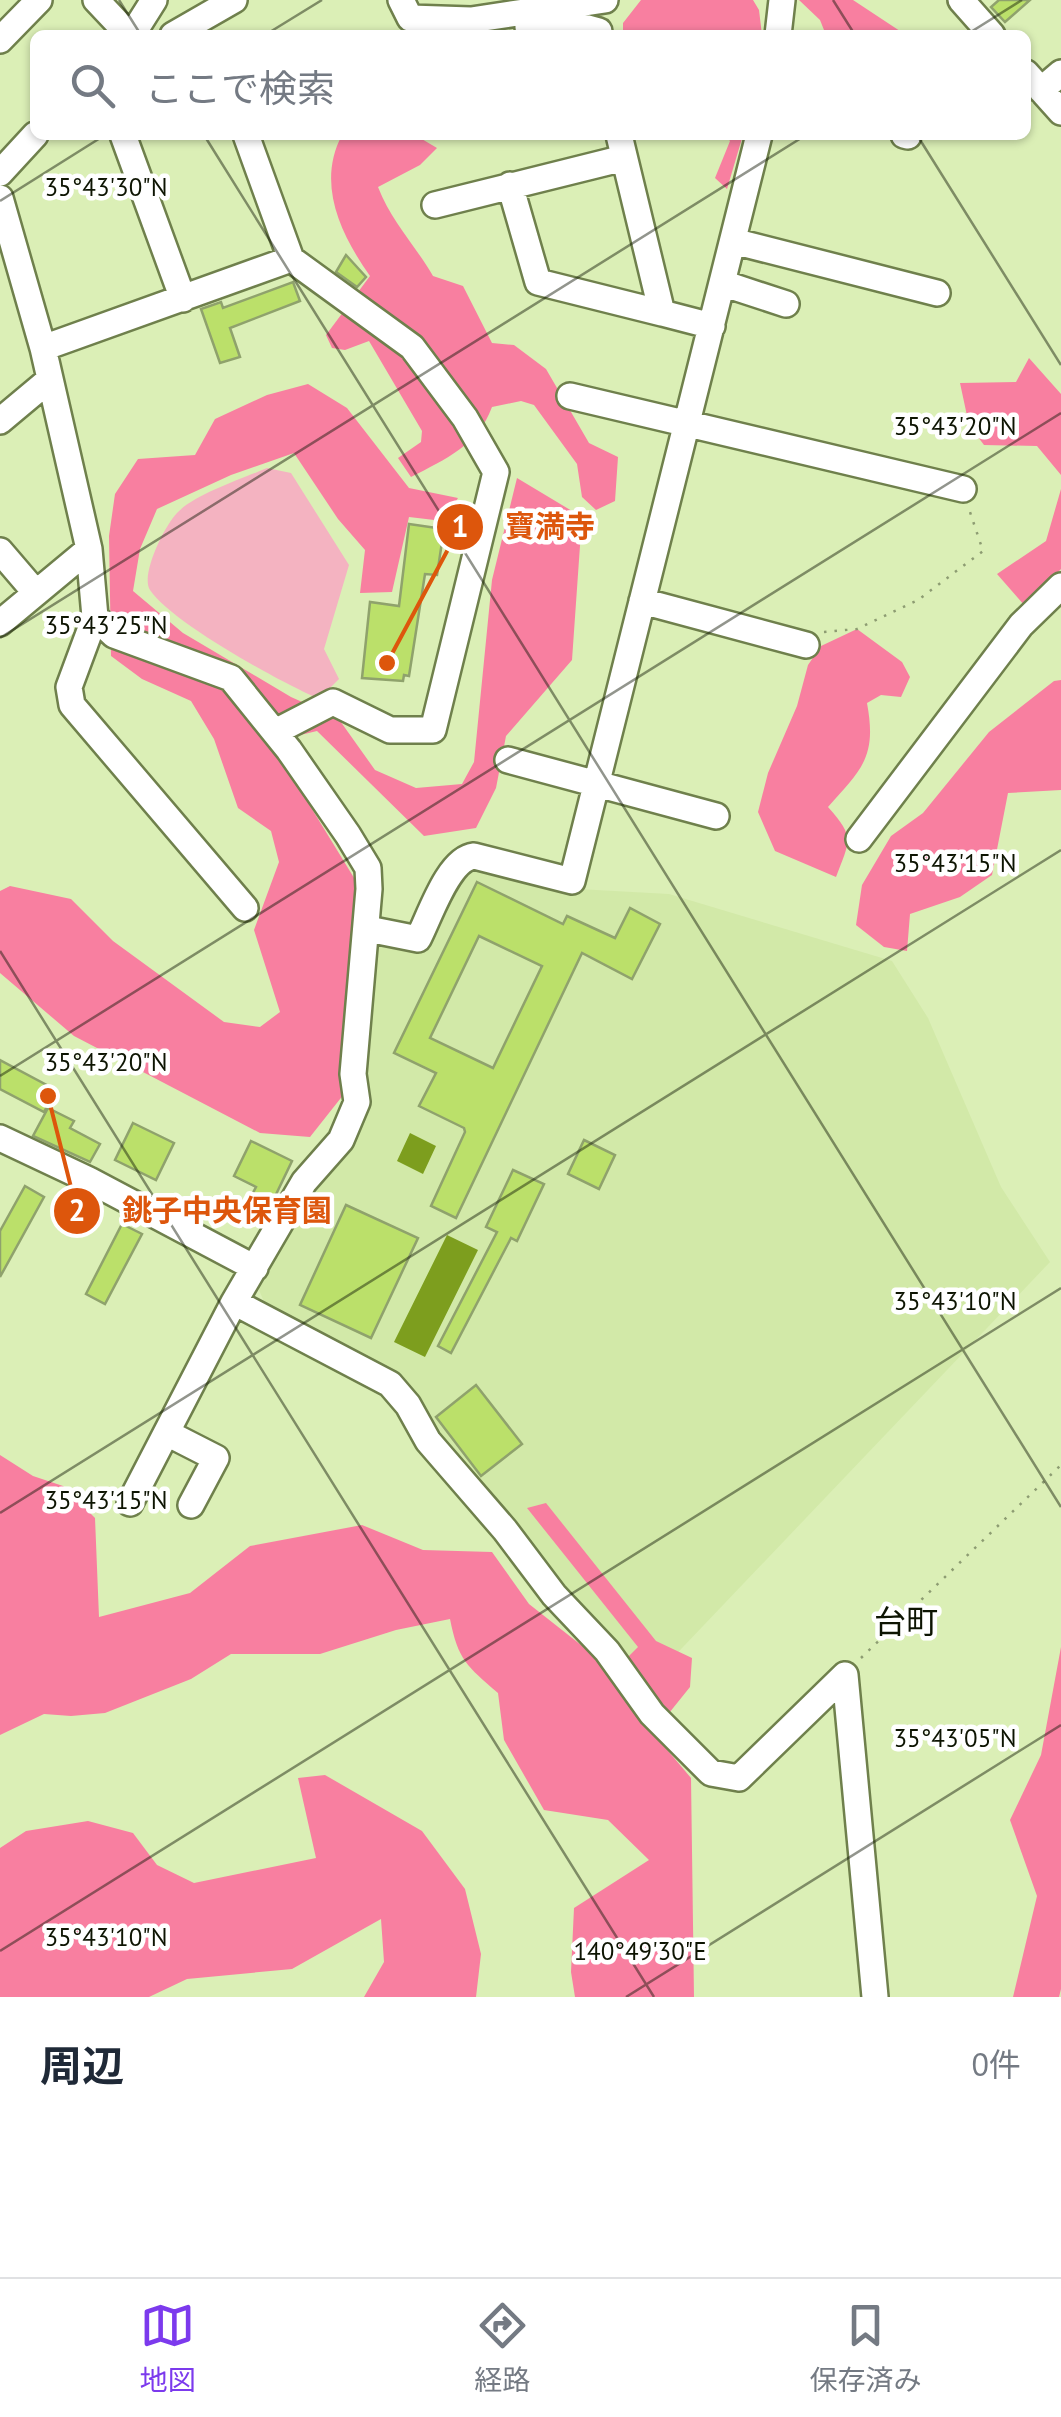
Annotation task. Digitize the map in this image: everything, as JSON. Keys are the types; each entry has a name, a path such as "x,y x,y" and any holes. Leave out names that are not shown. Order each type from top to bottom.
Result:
{"street":[{"path":"0,40 40,0"},
{"path":"96,0 125,30"},
{"path":"133,30 154,0"},
{"path":"203,18 234,0"},
{"path":"401,0 410,18 471,20 605,0"},
{"path":"779,30 782,0"},
{"path":"961,0 988,30"},
{"path":"471,20 484,28 577,25 593,30"},
{"path":"1061,73 1033,81 1061,112"},
{"path":"0,173 30,140"},
{"path":"126,140 183,298"},
{"path":"248,140 291,259 412,348 465,418 496,472 432,730 390,730 332,702 276,732"},
{"path":"368,930 418,939 452,870 465,857 572,880 759,140"},
{"path":"435,204 510,185 622,146 662,314"},
{"path":"510,185 538,282 712,326"},
{"path":"0,198 43,348 89,549 95,617 69,688 72,706 246,908"},
{"path":"733,241 937,293"},
{"path":"43,348 291,259"},
{"path":"722,284 786,304"},
{"path":"0,422 50,380"},
{"path":"570,396 963,489"},
{"path":"0,623 89,549"},
{"path":"0,551 36,593"},
{"path":"859,838 1021,625 1061,586"},
{"path":"642,601 806,645"},
{"path":"95,617 114,636 232,678 276,732 368,868 368,930 354,1074 357,1102 341,1140 304,1182 234,1302 130,1503"},
{"path":"508,760 716,816"},
{"path":"0,1138 90,1180 255,1268"},
{"path":"234,1302 390,1384 408,1405 428,1441 505,1530 554,1595 607,1651 652,1714 711,1773 739,1778 844,1674"},
{"path":"167,1433 216,1458 191,1504"},
{"path":"844,1674 875,1997"}],"path":[{"path":"806,645 827,630 857,630 918,600 983,551 963,489"},
{"path":"844,1674 1061,1465"}],"shaded area":[{"path":"641,0 753,0 759,10 761,30 623,30 623,23"},
{"path":"799,0 853,0 898,30 824,30 820,20"},
{"path":"340,140 423,140 437,148 420,165 378,187 383,199 433,276 463,286 492,343 514,345 546,369 589,443 618,457 615,501 596,510 582,497 577,464 534,405 521,401 492,407 469,441 411,477 398,458 421,442 422,431 369,341 345,350 332,348 326,335 370,276 350,244 335,208 331,172"},
{"path":"742,140 727,189 715,178 730,141"},
{"path":"1029,358 1061,394 1061,475 1037,446 984,445 969,425 960,383 1016,382"},
{"path":"308,384 347,408 409,488 458,498 443,521 409,517 392,592 360,593 365,550 338,519 294,453 231,475 157,509 140,549 133,591 183,633 291,697 338,718 375,770 416,788 462,784 474,762 492,580 517,478 582,517 572,660 506,736 496,788 476,828 424,836 317,731 296,736 282,760 359,886 344,1094 310,1137 260,1133 74,1036 0,973 0,891 10,886 71,899 113,941 224,1022 260,1027 280,1012 254,930 279,862 271,831 238,808 214,739 191,701 142,679 111,656 109,536 115,494 138,459 195,455 215,419 267,395"},
{"path":"267,468 291,473 349,565 324,649 339,679 319,699 203,635 162,604 148,583 155,550 177,513 207,493"},
{"path":"1061,489 1061,569 1025,606 997,574 1046,541"},
{"path":"857,629 902,662 910,677 901,697 881,695 867,703 870,737 864,761 828,807 843,825 847,839 836,877 775,851 758,812 768,773 797,706 808,665 821,646"},
{"path":"1061,680 1061,790 1008,793 992,875 960,897 910,914 907,951 884,947 856,925 862,885 891,836 923,813 989,732 1054,681"},
{"path":"470,864 578,889 669,894 892,961 928,1018 1001,1187 1050,1262 643,1689 440,1446 413,1400 268,1311 259,1290 260,1277 307,1191 360,1072 374,941 422,947"},
{"path":"410,1133 436,1146 423,1174 397,1161"},
{"path":"447,1235 478,1250 425,1357 394,1342"},
{"path":"0,1455 33,1476 63,1486 95,1518 99,1617 190,1593 250,1546 362,1525 423,1550 492,1552 529,1604 614,1671 638,1647 527,1508 546,1503 656,1641 692,1658 690,1687 653,1733 691,1778 694,1997 575,1997 571,1972 574,1908 649,1860 608,1820 544,1810 504,1740 498,1693 465,1661 450,1619 396,1630 320,1654 231,1654 191,1679 105,1713 44,1714 0,1735"},
{"path":"1061,1647 1061,1989 1059,1997 1013,1997 1037,1896 1010,1820 1041,1755"},
{"path":"325,1775 422,1831 465,1889 481,1954 476,1997 364,1997 384,1962 381,1919 292,1969 187,1979 149,1997 0,1997 0,1848 26,1831 88,1821 133,1833 157,1865 194,1883 316,1858 298,1778"}],"building":[{"path":"999,0 1030,0 1005,22 991,7"},
{"path":"346,255 366,277 357,287 336,272"},
{"path":"293,282 300,301 230,328 240,357 220,363 201,309 221,302 223,308"},
{"path":"409,524 444,529 437,575 425,574 409,676 404,675 403,681 362,678 370,602 399,606"},
{"path":"477,882 563,924 567,916 615,938 630,908 660,924 632,979 582,953 456,1218 431,1206 464,1128 419,1106 436,1073 394,1053","holes":["479,936 542,966 493,1068 430,1038"]},
{"path":"0,1060 56,1090 44,1112 0,1089"},
{"path":"48,1108 74,1121 70,1128 100,1144 90,1162 33,1136"},
{"path":"133,1123 174,1143 156,1180 115,1160"},
{"path":"584,1140 615,1155 599,1189 568,1174"},
{"path":"251,1141 292,1161 268,1211 248,1202 256,1187 234,1176"},
{"path":"513,1170 544,1184 517,1241 511,1238 451,1353 438,1346 497,1232 486,1227"},
{"path":"25,1186 44,1197 0,1277 0,1231"},
{"path":"346,1205 418,1238 371,1338 300,1305"},
{"path":"122,1224 142,1234 105,1304 86,1294"},
{"path":"476,1385 522,1444 481,1476 436,1417"}],"place":[{"name":"寶満寺","path":"387,663"},
{"name":"銚子中央保育園","path":"48,1096"}],"district":[{"name":"台町","path":"906,1622"}]}
